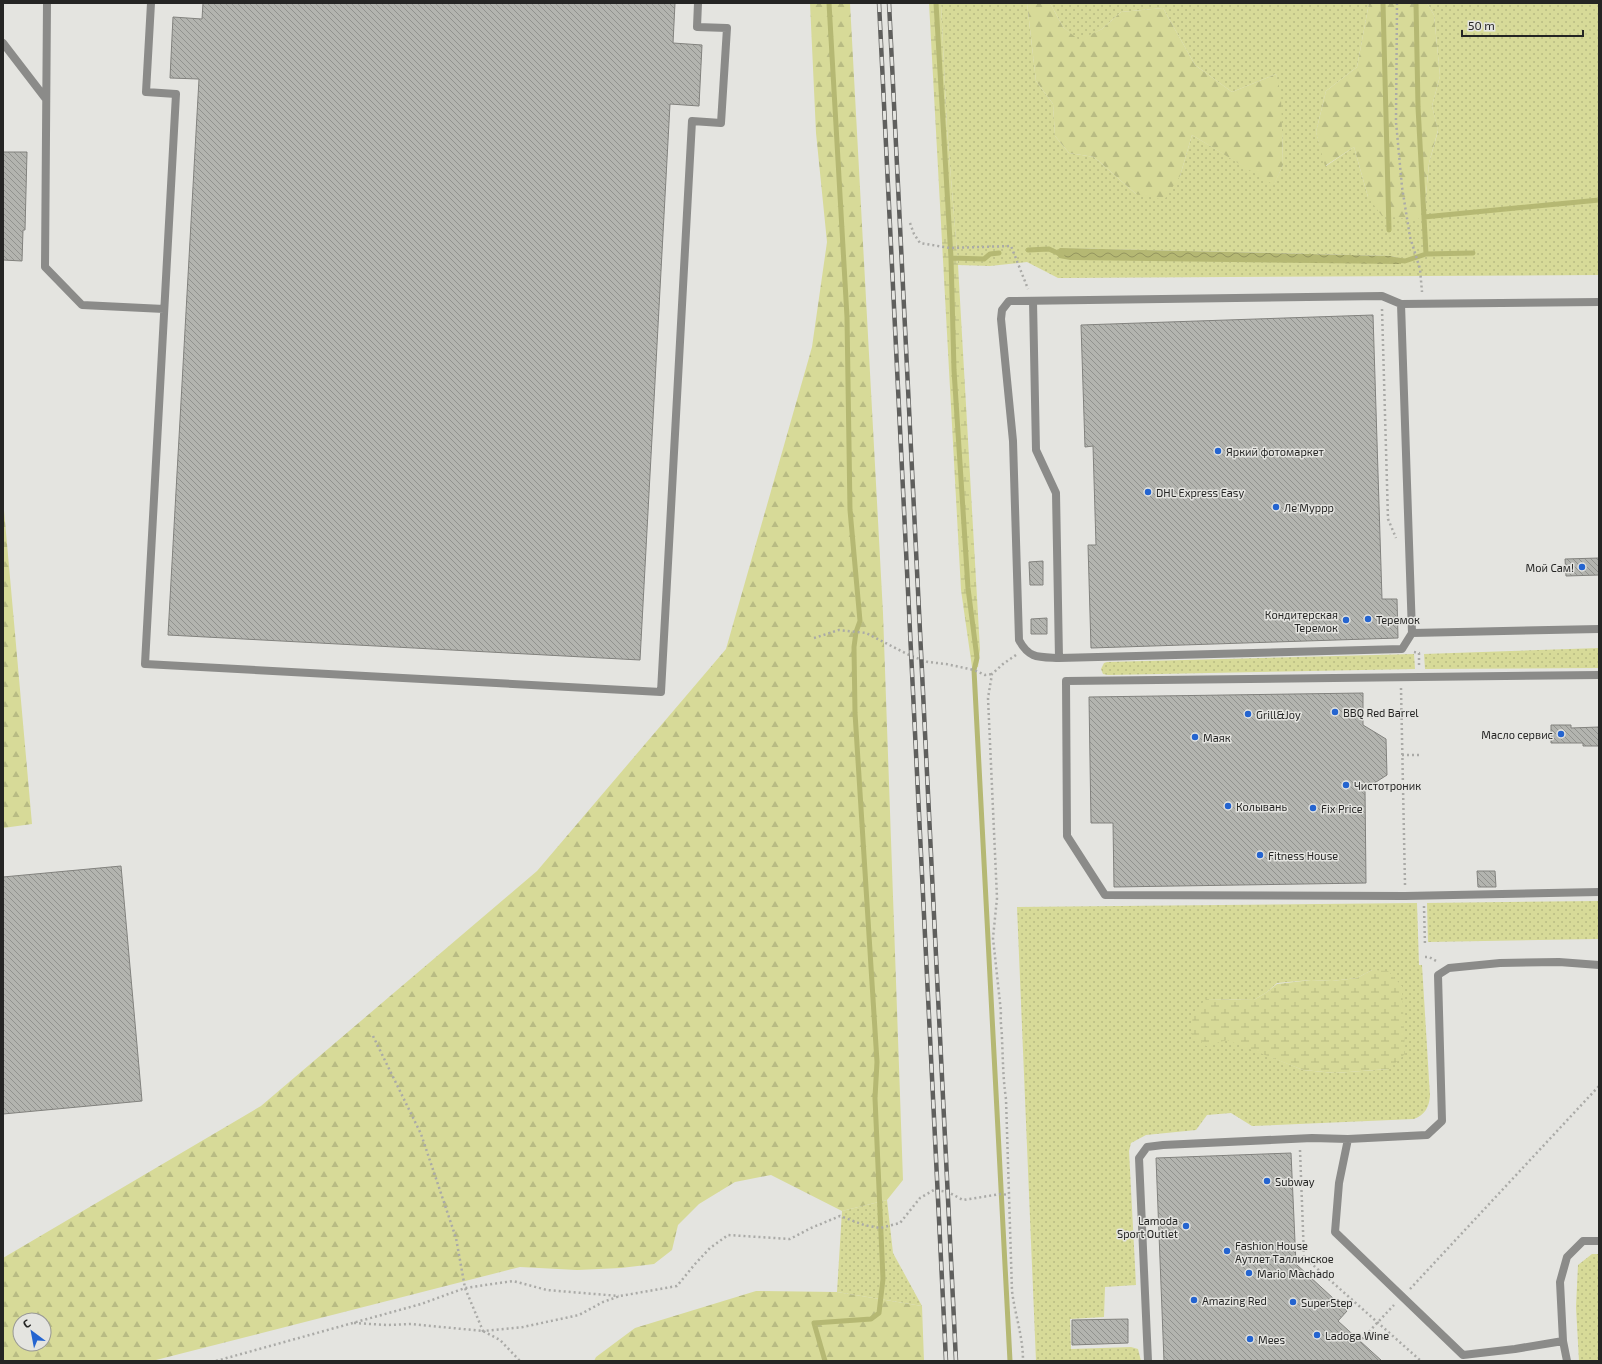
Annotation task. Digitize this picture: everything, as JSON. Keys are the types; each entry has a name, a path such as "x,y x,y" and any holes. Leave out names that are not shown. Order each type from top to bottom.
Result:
{"lane":[{"path":"46,3 45,267 82,305 164,309"},
{"path":"151,3 146,92 176,94 145,664 661,692 692,121 721,123 727,28 697,27 698,3"},
{"path":"3,43 46,99"},
{"path":"1401,304 1412,633 1402,649 1059,658 1034,657 1025,650 1019,640 1013,441 1001,319 1002,310 1009,301 1382,296 1401,304 1599,302"},
{"path":"1033,301 1036,450 1056,493 1059,658"},
{"path":"1412,633 1599,629"},
{"path":"1599,675 1066,681 1067,836 1105,895 1405,896 1599,892"},
{"path":"1148,1361 1140,1158 1147,1147 1299,1139 1348,1139 1427,1135 1442,1121 1438,975 1449,968 1500,963 1559,962 1599,965"},
{"path":"1348,1139 1339,1183 1336,1232 1463,1356 1563,1341"},
{"path":"1567,1361 1563,1341 1560,1282 1567,1257 1583,1241 1599,1241"}],"path":[{"path":"1397,3 1397,129 1403,194 1410,237 1420,268 1422,286"},
{"path":"910,223 920,243 950,248 1011,246 1033,301"},
{"path":"1382,296 1388,519 1397,541"},
{"path":"814,638 839,630 866,633 911,656 928,662 974,670 985,675 992,674 1012,658"},
{"path":"1402,649 1419,653 1420,676"},
{"path":"992,674 988,698 998,898 993,938 996,972 1000,986 1000,1023 1006,1099 1006,1161 1009,1195 1012,1291 1015,1314 1019,1324 1022,1340 1023,1361"},
{"path":"1401,678 1405,896"},
{"path":"1402,755 1420,755"},
{"path":"1420,895 1424,902 1425,946"},
{"path":"373,1036 421,1134 456,1238 465,1288 483,1330 500,1340 520,1361"},
{"path":"1362,1340 1599,1086"},
{"path":"1299,1139 1304,1257 1421,1361"},
{"path":"352,1323 387,1325 411,1324 483,1330 523,1327 579,1315 603,1302 620,1296 677,1286 710,1248 728,1235 790,1240 811,1228 840,1216 864,1225 880,1228 900,1223 920,1198 934,1190 948,1192 963,1200 1001,1194 1009,1195"},
{"path":"216,1361 420,1304 465,1288 513,1281 547,1290 620,1296"}],"green space":[{"path":"810,3 850,3 883,613 903,1180 887,1200 842,1211 771,1175 735,1182 699,1204 678,1225 672,1250 654,1264 621,1268 577,1270 520,1267 152,1361 3,1361 3,1258 261,1106 537,871 726,649 812,347 827,242 816,133"},
{"path":"929,3 941,3 947,128 958,265 980,650 978,667 972,667 961,590"},
{"path":"941,3 1027,3 1036,81 1053,104 1055,136 1069,153 1094,157 1136,194 1180,176 1192,135 1274,184 1283,165 1282,132 1276,74 1232,92 1195,65 1163,8 1121,12 1102,29 1079,41 1063,27 1050,3 1369,3 1357,67 1326,91 1316,132 1326,166 1354,147 1368,197 1425,205 1429,163 1438,131 1432,106 1440,76 1434,15 1427,3 1599,3 1599,275 1058,278 1027,262 990,266 958,265 947,128","holes":["1060,248 1391,256 1403,259"]},
{"path":"1027,3 1050,3 1063,27 1079,40 1102,29 1121,12 1163,8 1195,65 1232,92 1276,74 1281,97 1283,165 1274,185 1192,135 1180,176 1164,200 1136,194 1094,157 1069,153 1055,136 1053,104 1036,81"},
{"path":"1369,3 1427,3 1434,15 1440,76 1432,106 1438,130 1429,163 1425,205 1418,220 1382,216 1368,197 1354,147 1325,166 1316,132 1326,91 1357,67"},
{"path":"3,499 32,824 3,828"},
{"path":"1599,648 1599,668 1425,669 1424,654"},
{"path":"1414,654 1415,669 1108,675 1103,674 1101,669 1104,663 1107,662"},
{"path":"1599,901 1599,939 1428,942 1427,903"},
{"path":"1417,903 1419,965 1422,965 1430,1096 1429,1104 1424,1113 1414,1119 1252,1126 1231,1113 1207,1115 1196,1130 1146,1135 1131,1143 1129,1151 1136,1285 1105,1287 1104,1317 1070,1319 1071,1349 1131,1347 1138,1349 1141,1361 1036,1361 1017,907","holes":["1372,970 1389,1069 1335,1073 1303,1070 1227,1039 1206,999 1254,1000 1267,992 1277,983 1311,980 1332,981 1357,978"]},
{"path":"1372,970 1388,971 1402,986 1405,1054 1389,1069 1335,1073 1303,1070 1227,1040 1206,1046 1191,1034 1193,1013 1206,999 1254,1000 1277,984 1311,980 1332,981 1357,978"},
{"path":"887,1200 893,1253 922,1306 837,1292 842,1211"},
{"path":"1592,1254 1599,1254 1599,1361 1579,1361 1576,1307 1578,1265"},
{"path":"756,1291 837,1292 922,1306 924,1361 594,1361 596,1357 635,1328"}],"water":[{"path":"1060,248 1391,256 1403,259 1401,264 1070,260 1059,258 1055,252"}],"building":[{"path":"203,3 675,3 673,43 702,45 699,106 670,104 640,660 168,635 199,79 170,78 173,17 202,19"},
{"path":"3,152 27,152 25,230 23,230 22,261 3,260"},
{"path":"1373,315 1382,599 1397,599 1398,638 1091,648 1088,545 1096,545 1093,446 1085,447 1081,325"},
{"name":"Мой Сам!","path":"1599,558 1599,575 1566,576 1565,559"},
{"path":"1043,561 1043,585 1030,585 1029,562"},
{"path":"1047,618 1047,634 1031,634 1031,619"},
{"name":"Колывань","path":"1363,693 1363,725 1386,739 1387,775 1365,789 1366,883 1114,887 1113,823 1091,823 1089,697"},
{"path":"1551,725 1571,725 1571,728 1599,727 1599,746 1583,746 1583,743 1551,743"},
{"path":"121,866 142,1101 3,1114 3,877"},
{"path":"1477,871 1495,871 1496,887 1478,887"},
{"name":"Fashion House Аутлет Таллинское","path":"1291,1153 1296,1264 1347,1311 1338,1321 1382,1361 1164,1361 1156,1158"},
{"path":"1128,1319 1128,1343 1072,1345 1072,1320"}],"waterway":[{"path":"825,1361 814,1323 871,1319 879,1313 883,1279 875,1098 877,1062 855,713 854,647 856,632 860,621 850,510 847,317 829,3"},
{"path":"936,3 951,258 954,370 968,588 977,658 974,670 1010,1361"},
{"path":"1383,3 1389,230"},
{"path":"1416,3 1418,107 1426,254 1473,253"},
{"path":"1424,217 1599,200"},
{"path":"1028,250 1049,249 1062,255"},
{"path":"951,258 984,259 990,254 999,253"},
{"path":"1397,260 1405,261 1426,254"}],"railway":[{"path":"879,3 946,1361"},
{"path":"889,3 956,1361"}],"place":[{"name":"Яркий фотомаркет","path":"1218,451"},
{"name":"DHL Express Easy","path":"1148,492"},
{"name":"Ле'Муррр","path":"1276,507"},
{"name":"Мой Сам!","path":"1582,567"},
{"name":"Теремок","path":"1368,619"},
{"name":"Кондитерская Теремок","path":"1346,620"},
{"name":"BBQ Red Barrel","path":"1335,712"},
{"name":"Grill&Joy","path":"1248,714"},
{"name":"Масло сервис","path":"1561,734"},
{"name":"Маяк","path":"1195,737"},
{"name":"Чистотроник","path":"1346,785"},
{"name":"Колывань","path":"1228,806"},
{"name":"Fix Price","path":"1313,808"},
{"name":"Fitness House","path":"1260,855"},
{"name":"Subway","path":"1267,1181"},
{"name":"Lamoda Sport Outlet","path":"1186,1226"},
{"name":"Fashion House Аутлет Таллинское","path":"1227,1251"},
{"name":"Mario Machado","path":"1249,1273"},
{"name":"Amazing Red","path":"1194,1300"},
{"name":"SuperStep","path":"1293,1302"},
{"name":"Ladoga Wine","path":"1317,1335"},
{"name":"Mees","path":"1250,1339"}]}
